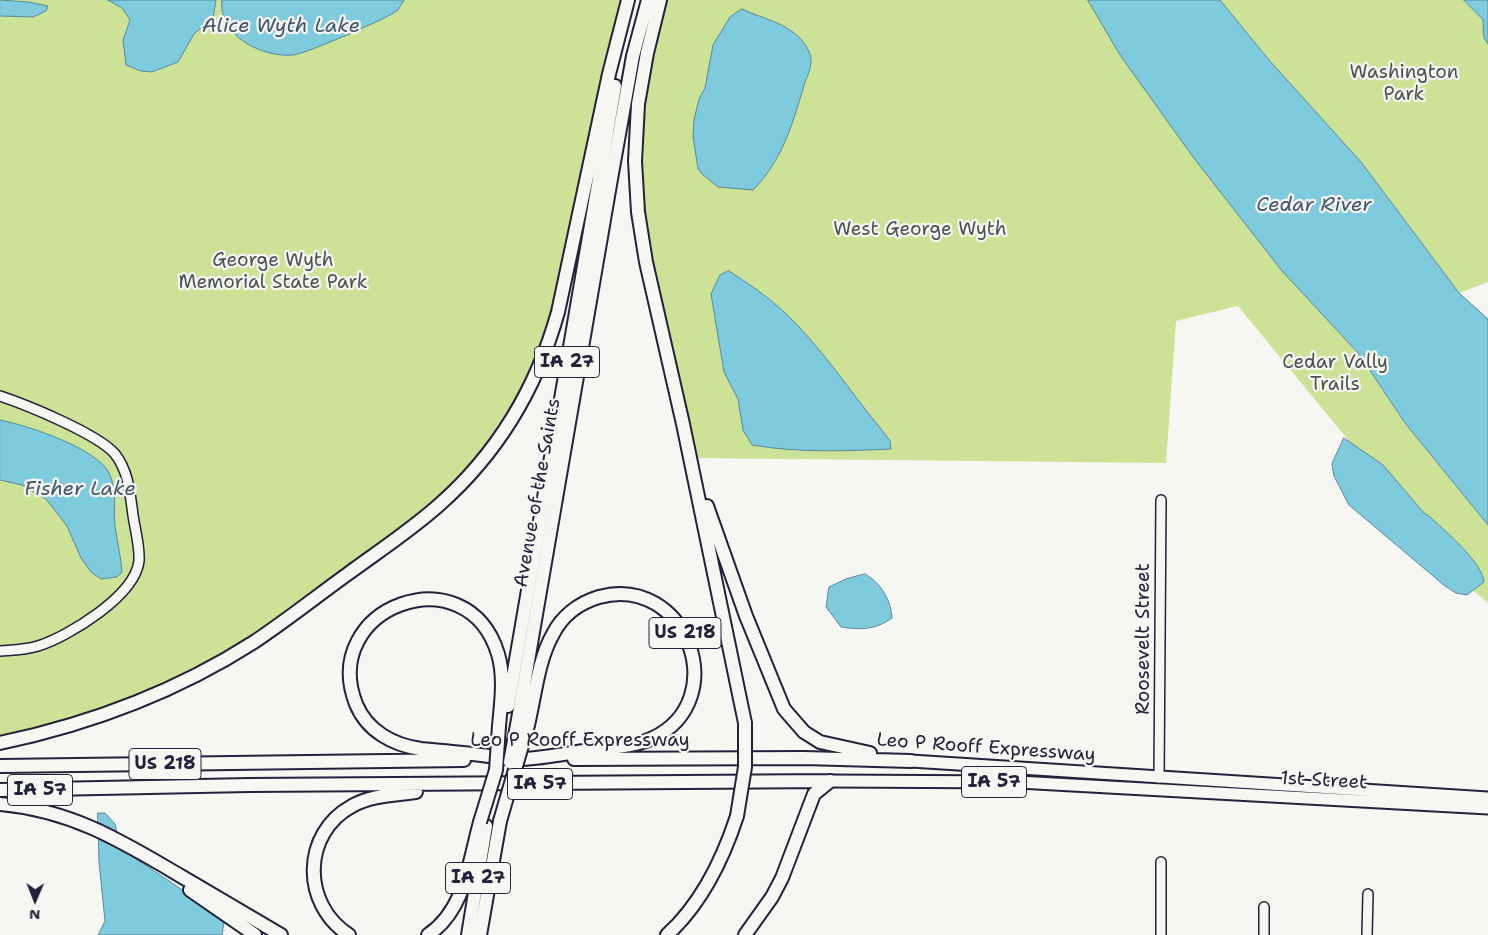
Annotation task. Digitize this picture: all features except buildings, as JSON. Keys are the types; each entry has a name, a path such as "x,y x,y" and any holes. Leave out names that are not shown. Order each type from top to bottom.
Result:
{"highway":[{"path":"0,743 80,724 132,705 186,681 253,643 287,620 439,506 484,458 526,397 548,348 558,312 609,74 628,0"},
{"name":"Avenue of the Saints","path":"480,935 500,821 512,725 620,58 633,0"},
{"name":"Avenue of the Saints","path":"484,821 496,770 512,725 635,48 648,0"},
{"path":"660,0 647,53 638,104 636,188 646,262 683,424 745,723 745,767 736,816 730,836 710,880 667,935"},
{"path":"683,424 717,537 784,709 804,732 829,746 911,761"},
{"name":"US 218","path":"512,725 548,643 558,625 579,605 613,594 636,596 663,609 683,630 694,660 694,684 687,705 664,731 642,742 521,759"},
{"path":"512,725 499,656 486,629 470,613 448,602 418,599 393,606 382,612 356,644 351,664 353,696 362,715 384,737 406,747 521,759"},
{"name":"Leo P Rooff Expressway","path":"0,766 521,759 804,758 911,761"},
{"path":"746,935 767,905 782,878 814,794 830,781"},
{"name":"Leo P Rooff Expressway","path":"0,790 249,785 474,786 830,781"},
{"path":"349,935 336,926 325,913 318,899 313,881 313,864 317,846 331,822 353,805 372,798 474,786"},
{"path":"0,804 41,810 71,818 123,842 277,933"},
{"path":"428,935 446,919 458,901 484,821"},
{"name":"IA 27","path":"468,935 484,821"},
{"path":"123,842 255,935"}],"main road":[{"name":"Leo P Rooff Expressway","path":"911,761 1158,784"},
{"name":"Leo P Rooff Expressway","path":"830,781 1158,784"},
{"name":"1st Street","path":"1158,784 1488,798"},
{"name":"1st Street","path":"1158,784 1488,808"}],"street":[{"path":"0,396 86,434 103,443 114,453 123,466 128,481 138,561 135,574 121,593 66,634 37,646 0,651"},
{"name":"Roosevelt Street","path":"1158,784 1161,500"},
{"path":"1161,862 1162,935"},
{"path":"1368,894 1368,935"},
{"path":"1264,907 1264,935"}],"green space":[{"name":"George Wyth Memorial State Park","path":"0,0 623,0 591,127 557,291 548,325 524,384 501,424 473,462 441,494 408,522 282,616 239,644 153,688 123,700 62,721 0,737"},
{"name":"West George Wyth","path":"665,0 1120,0 1300,290 1359,354 1405,423 1488,525 1488,603 1468,586 1238,306 1176,321 1166,463 693,458 636,188 638,104"},
{"name":"Washington Park","path":"1220,0 1488,0 1488,282 1459,293 1361,162 1269,60"}],"water":[{"path":"0,0 29,2 48,6 46,11 33,17 0,16"},
{"name":"Alice Wyth Lake","path":"108,0 216,0 213,18 194,34 178,62 152,72 141,71 126,65 123,40 130,20 122,8"},
{"name":"Alice Wyth Lake","path":"222,0 404,0 398,10 379,20 301,53 281,55 268,53 256,48 234,34 222,13"},
{"name":"Cedar River","path":"1088,0 1220,0 1269,60 1361,162 1459,293 1488,319 1488,525 1405,423 1359,354 1282,271 1193,157 1120,55"},
{"path":"1464,0 1488,0 1488,44 1484,38 1483,20"},
{"path":"742,9 777,23 793,32 806,46 811,58 809,73 784,143 771,168 753,190 718,187 702,174 698,169 693,136 694,120 699,99 705,88 713,45 730,17"},
{"path":"729,271 776,305 809,338 890,441 891,449 804,450 752,445 743,430 738,399 724,372 711,294 720,275"},
{"name":"Fisher Lake","path":"0,420 43,432 60,439 91,455 109,473 114,493 115,526 122,572 117,577 101,579 91,572 81,558 67,526 46,499 22,485 0,480"},
{"path":"1344,438 1383,465 1424,513 1470,556 1482,574 1484,582 1467,595 1456,593 1445,586 1349,505 1334,476 1332,464"},
{"path":"865,574 876,582 884,593 890,605 892,618 874,627 855,629 841,627 826,607 829,587 846,579"},
{"path":"98,813 105,813 115,824 120,848 212,910 224,922 222,935 98,935 105,921 99,862"}],"park label":[{"name":"Cedar Vally Trails","path":"1335,374"}]}
